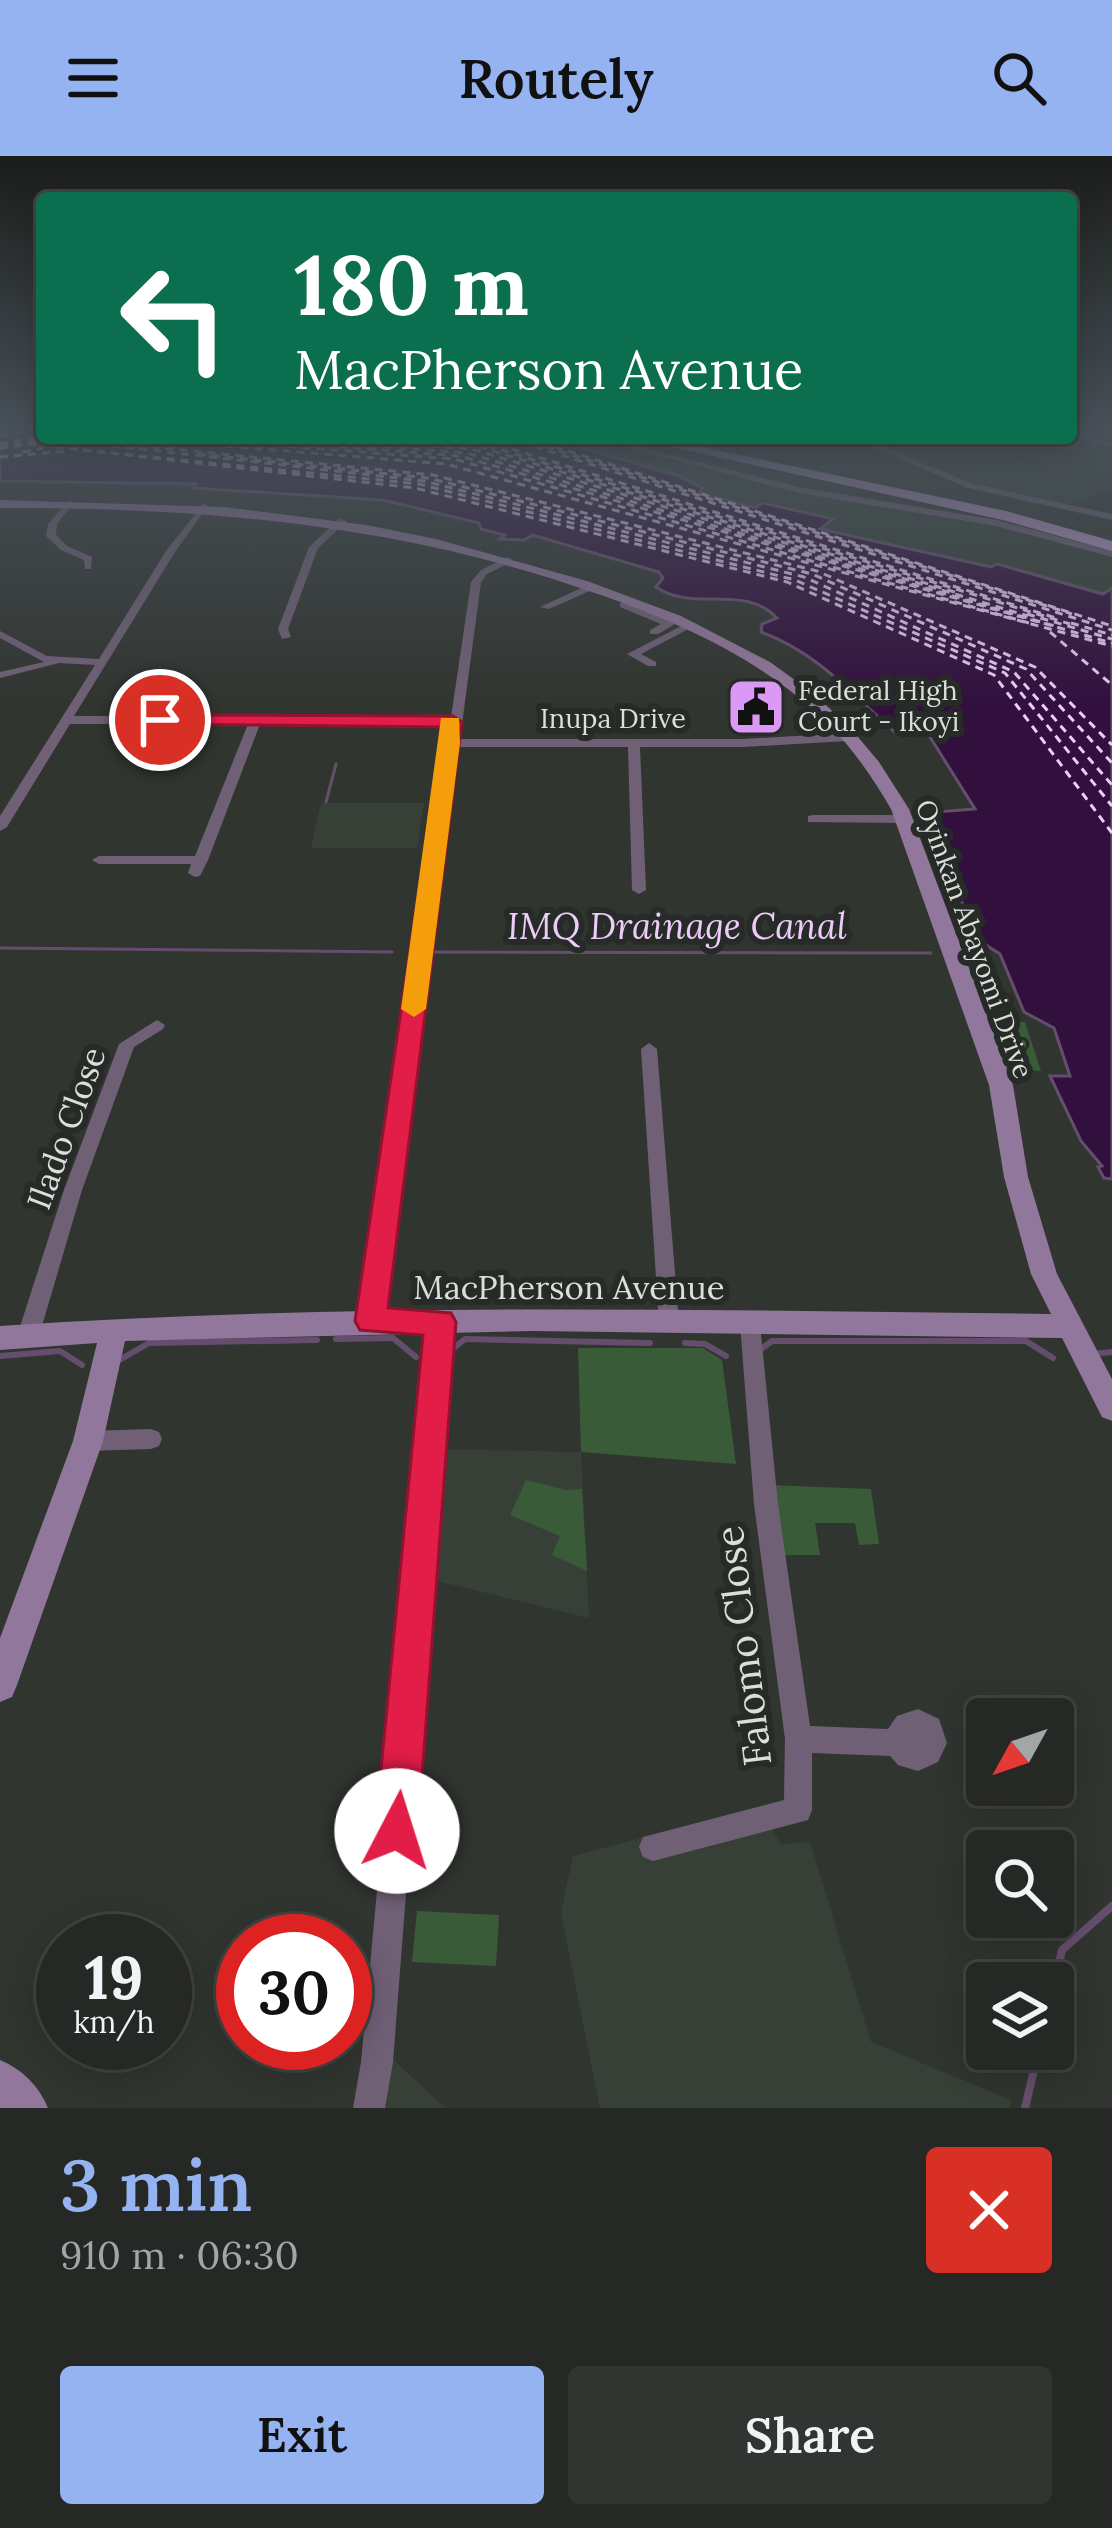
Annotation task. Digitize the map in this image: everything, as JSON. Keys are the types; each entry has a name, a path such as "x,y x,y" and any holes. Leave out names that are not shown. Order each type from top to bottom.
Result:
{"highway":[{"path":"1021,520 1050,527"},
{"path":"1028,520 1112,546"},
{"path":"1052,520 1112,546"}],"street":[{"path":"56,520 51,536 89,559 88,567"},
{"path":"0,827 195,520"},
{"name":"Oyinkan Abayomi Drive","path":"333,520 508,560 694,624 814,702 879,770 990,1052 1027,1223 1066,1326 1112,1408"},
{"path":"980,520 1112,546"},
{"path":"286,637 284,629 311,554 341,521"},
{"path":"371,1321 476,582 484,572 508,560"},
{"path":"544,607 590,587"},
{"path":"634,601 622,606 670,624 654,632"},
{"path":"652,664 632,654 694,624"},
{"path":"0,634 23,650 58,662"},
{"path":"0,675 58,662 101,662"},
{"path":"66,719 453,722"},
{"path":"99,860 198,866 255,721"},
{"name":"Inupa Drive","path":"451,743 847,736"},
{"path":"634,743 639,890"},
{"path":"813,819 902,819"},
{"name":"Ilado Close","path":"14,1337 128,1044 157,1024"},
{"path":"649,1049 669,1323"},
{"name":"MacPherson Avenue","path":"14,1337 371,1321 1066,1326"},
{"path":"369,2108 377,2062 440,1322"},
{"name":"Falomo Close","path":"653,1847 798,1810 798,1738 766,1504 750,1324"},
{"path":"0,1684 7,1642 88,1441 114,1329"},
{"path":"88,1441 151,1438"},
{"path":"798,1738 900,1743"},
{"path":"0,2081 26,2108"}],"shaded area":[{"path":"467,520 832,520 820,529 991,567 997,564 1103,594 1112,588 1112,1179 1104,1178 1098,1167 1102,1166 1081,1141 1050,1076 1070,1076 1054,1028 1024,1012 1000,954 972,936 935,812 975,809 925,729 898,735 817,663 761,632 762,624 777,618 764,608 749,602 670,594 656,587 663,578 659,572 533,535 524,540 500,539 505,535 481,529 479,523"},
{"path":"831,520 966,520 1008,527 1112,557 1112,588 1104,594 997,564 992,567 818,529"},
{"path":"321,803 424,803 417,848 311,848"},
{"path":"435,1449 581,1452 589,1618 424,1578"},
{"path":"759,1807 781,1844 810,1842 871,2042 1011,2100 1009,2108 600,2108 561,1912 573,1856"},
{"path":"383,2050 445,2108 375,2108"}],"green space":[{"path":"989,1021 1025,1022 1041,1071 1004,1069"},
{"path":"578,1348 703,1348 722,1360 736,1464 581,1452"},
{"path":"526,1480 582,1489 587,1571 552,1555 560,1536 510,1515"},
{"path":"768,1485 871,1489 879,1544 859,1545 855,1523 815,1523 820,1555 777,1555"},
{"path":"417,1911 499,1915 496,1966 412,1962"}],"waterway":[{"path":"326,802 336,764"},
{"name":"IMQ Drainage Canal","path":"0,948 392,952"},
{"name":"IMQ Drainage Canal","path":"429,952 931,953"},
{"path":"336,1339 393,1338 416,1357"},
{"path":"444,1356 465,1339 650,1343"},
{"path":"116,1362 149,1343 317,1340"},
{"path":"760,1350 772,1341 1026,1341 1053,1358"},
{"path":"685,1343 705,1344 726,1356"},
{"path":"0,1356 60,1351 82,1365"},
{"path":"1094,1354 1112,1352"},
{"path":"1059,1962 1062,1950 1112,1906"},
{"path":"1025,2108 1034,2070"}],"ferry route":[{"path":"542,520 787,582 994,675 1112,833"},
{"path":"560,520 795,580 1005,673 1112,806"},
{"path":"579,520 804,577 1014,672 1112,785"},
{"path":"596,520 812,574 1026,669 1112,763"},
{"path":"613,520 817,571 1035,667 1112,745"},
{"path":"651,520 1112,646"},
{"path":"668,520 1029,623"},
{"path":"683,520 1112,643"},
{"path":"695,520 1058,627"},
{"path":"709,520 1028,616"},
{"path":"719,520 961,594"},
{"path":"731,520 1070,624"},
{"path":"741,520 1056,618"},
{"path":"766,520 1112,630"},
{"path":"777,520 1072,614"},
{"path":"783,520 1112,626"},
{"path":"1027,614 1112,639"},
{"path":"1071,623 1112,635"},
{"path":"1050,632 1112,685"}],"slow traffic":[{"path":"414,1009 451,743 453,722 448,721"}],"place":[{"name":"Federal High Court - Ikoyi","path":"756,707"}],"route":[{"path":"160,720 453,722 371,1321 440,1322 397,1831"}]}
